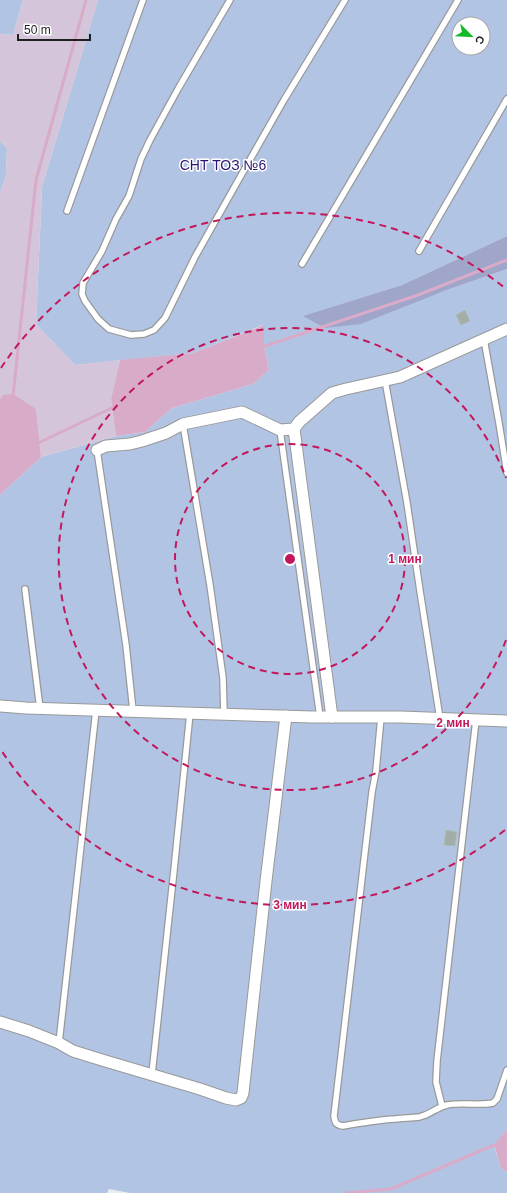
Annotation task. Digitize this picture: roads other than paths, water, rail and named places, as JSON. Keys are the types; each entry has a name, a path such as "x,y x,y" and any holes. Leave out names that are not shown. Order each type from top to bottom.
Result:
{"street":[{"path":"332,717 294,429 309,412 332,393 385,380 400,378 507,329"},
{"path":"97,450 106,446 130,444 142,441 166,433 183,424 242,412 280,430 294,429"},
{"path":"0,706 40,709 507,721"},
{"path":"0,1022 29,1031 87,1055 236,1100 241,1098 244,1093 266,881 286,716"}],"lane":[{"path":"67,211 143,0"},
{"path":"230,0 150,140 141,159 129,196 116,219 102,251 83,283 82,294 85,301 98,319 109,329 131,335 144,334 154,330 165,318 195,257 239,179 284,100 345,0"},
{"path":"302,264 458,0"},
{"path":"419,251 507,99"},
{"path":"484,339 500,423 507,473"},
{"path":"385,380 407,503 440,719"},
{"path":"183,424 211,593 223,678 224,714"},
{"path":"280,430 320,717"},
{"path":"97,450 126,645 133,711"},
{"path":"25,589 40,709"},
{"path":"58,1043 96,710"},
{"path":"152,1074 190,713"},
{"path":"381,717 376,771 372,792 334,1116 335,1123 343,1126 420,1116 428,1114 442,1106 493,1103 497,1099 507,1070"},
{"path":"442,1106 436,1082 436,1066 476,720"}],"waterway":[{"path":"13,396 36,180 86,0"},
{"path":"262,347 418,295 507,260"},
{"path":"36,444 116,406"},
{"path":"345,1193 391,1189 494,1145"}],"park label":[{"name":"СНТ ТОЗ №6","path":"223,165"}]}
